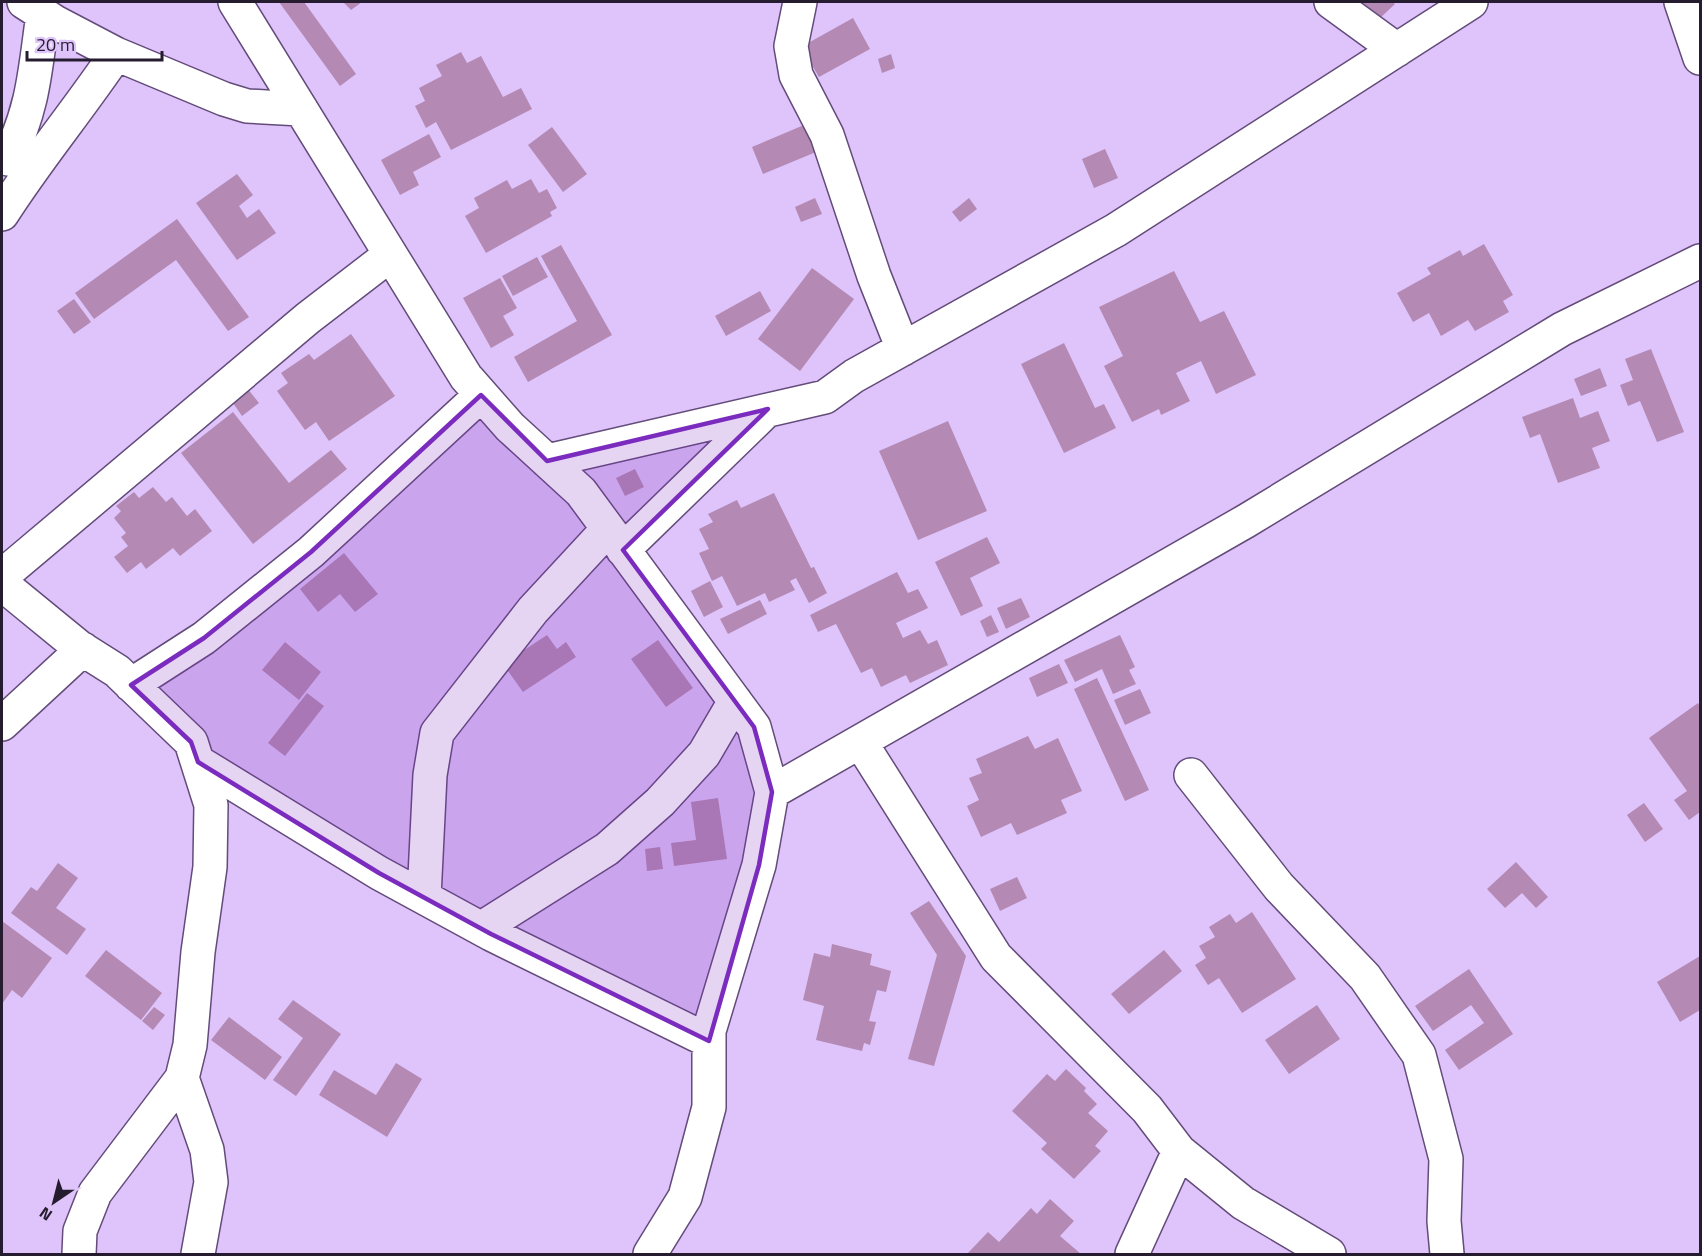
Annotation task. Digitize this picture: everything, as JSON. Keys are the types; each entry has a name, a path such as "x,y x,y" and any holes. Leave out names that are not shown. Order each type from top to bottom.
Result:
{"street":[{"path":"235,2 466,378 510,427 581,492 754,727 772,792 759,865 709,1031 709,1107 685,1197 655,1252"},
{"path":"800,2 791,46 796,75 827,135 874,276 903,349"},
{"path":"1331,2 1397,50"},
{"path":"547,461 825,397 854,376 1116,230 1471,2"},
{"path":"1681,2 1701,58"},
{"path":"33,8 116,54 240,104 301,109"},
{"path":"8,159 22,131 36,79 33,8"},
{"path":"8,204 80,108 116,54"},
{"path":"2,127 8,159 8,204"},
{"path":"2,576 308,318 390,255"},
{"path":"772,792 861,743 1060,625 1246,521 1562,329 1701,261"},
{"path":"131,685 204,638 311,552 481,394"},
{"path":"424,897 430,775 437,734 533,610 768,409"},
{"path":"2,584 83,649 117,671 191,742 211,805 210,867 198,952 190,1045 182,1078 94,1193 80,1231 79,1254"},
{"path":"2,724 83,649"},
{"path":"482,928 608,849 660,802 704,754 735,701"},
{"path":"861,743 996,957 1147,1110 1179,1151 1243,1203 1329,1254"},
{"path":"198,762 380,873 482,928 709,1041"},
{"path":"1191,775 1279,887 1365,977 1419,1055 1446,1159 1444,1221 1447,1254"},
{"path":"182,1078 207,1150 211,1182 198,1254"},
{"path":"1132,1254 1179,1151"}],"highlighted area":[{"path":"481,395 547,461 768,409 623,550 754,727 772,792 759,865 709,1041 491,934 379,873 198,762 191,742 131,685 204,638 311,552"}],"building":[{"path":"279,2 304,2 356,74 340,86"},
{"path":"343,2 362,2 351,10"},
{"path":"1362,2 1392,2 1395,4 1379,19"},
{"path":"853,18 870,49 819,77 801,47"},
{"path":"461,52 467,63 481,56 503,97 521,88 532,109 451,150 436,122 426,128 415,106 425,101 419,88 442,76 436,65"},
{"path":"891,54 895,68 882,73 878,59"},
{"path":"804,125 816,152 763,174 752,147"},
{"path":"552,127 587,174 563,192 528,145"},
{"path":"429,134 441,157 413,172 419,185 400,195 381,160"},
{"path":"1105,149 1118,178 1094,188 1082,159"},
{"path":"237,174 253,195 239,206 247,218 259,209 276,233 237,260 196,203"},
{"path":"531,179 539,193 547,189 557,208 550,212 552,216 486,253 465,216 479,208 474,198 507,180 512,189"},
{"path":"815,198 822,214 801,222 795,207"},
{"path":"969,198 977,209 960,222 952,212"},
{"path":"177,219 249,317 228,331 176,260 94,319 75,293"},
{"path":"1484,244 1513,295 1503,301 1509,312 1475,331 1468,320 1441,336 1429,313 1413,322 1397,293 1431,274 1427,268 1460,250 1463,256"},
{"path":"561,245 612,335 528,382 514,357 577,321 541,256"},
{"path":"537,257 548,277 513,296 502,276"},
{"path":"812,268 854,299 800,371 758,339"},
{"path":"1174,271 1200,322 1224,311 1256,375 1216,394 1201,361 1176,373 1190,401 1161,415 1159,409 1132,422 1104,366 1123,356 1099,307"},
{"path":"500,278 517,308 503,316 514,335 491,348 463,298"},
{"path":"760,291 771,311 726,336 715,316"},
{"path":"74,299 91,322 74,334 57,311"},
{"path":"351,334 395,396 329,441 316,422 305,430 277,391 288,383 281,373 309,354 314,360"},
{"path":"1064,343 1095,408 1104,404 1116,428 1064,453 1021,364"},
{"path":"1651,349 1684,432 1657,442 1640,401 1628,406 1620,385 1633,380 1625,359"},
{"path":"1600,368 1607,386 1581,396 1574,379"},
{"path":"247,388 259,403 242,416 231,400"},
{"path":"1573,398 1580,418 1598,411 1610,441 1592,448 1600,468 1558,483 1540,434 1530,438 1522,417"},
{"path":"233,412 289,483 331,450 347,469 253,544 181,453"},
{"path":"948,421 987,511 918,540 879,451"},
{"path":"635,469 644,487 625,496 616,478"},
{"path":"153,487 166,502 172,497 187,516 195,509 212,531 180,556 173,548 146,569 141,562 127,573 114,557 128,546 121,537 126,533 114,518 121,511 116,506 134,492 139,498"},
{"path":"774,493 811,568 814,567 827,593 809,603 796,578 790,581 795,590 769,602 765,593 737,606 722,576 712,581 699,553 709,549 699,529 713,522 708,514 737,500 741,508"},
{"path":"987,537 1000,563 970,578 983,606 961,616 935,562"},
{"path":"344,553 378,594 355,612 340,594 318,612 300,589"},
{"path":"897,572 908,593 918,589 928,608 896,623 903,638 920,630 928,644 937,640 948,665 910,683 906,675 881,687 872,668 861,673 836,624 818,632 810,615"},
{"path":"710,581 723,607 704,617 691,591"},
{"path":"1021,598 1030,617 1006,629 997,608"},
{"path":"760,600 767,614 728,634 720,619"},
{"path":"991,615 999,632 987,637 980,621"},
{"path":"547,635 557,649 566,642 576,657 523,692 503,664"},
{"path":"1120,635 1135,667 1129,670 1136,684 1113,694 1102,669 1075,682 1064,660"},
{"path":"658,640 693,688 666,707 631,659"},
{"path":"285,642 321,672 299,700 262,670"},
{"path":"1059,664 1068,683 1037,697 1029,678"},
{"path":"1097,678 1149,790 1125,801 1074,689"},
{"path":"1140,689 1151,713 1125,725 1114,700"},
{"path":"307,693 324,706 285,756 268,743"},
{"path":"1698,703 1700,707 1700,812 1689,820 1674,800 1687,791 1649,738"},
{"path":"1028,736 1035,749 1058,738 1082,791 1061,800 1067,813 1017,835 1011,823 981,837 967,806 979,800 969,778 982,773 976,759"},
{"path":"718,798 727,859 674,866 671,843 696,840 691,802"},
{"path":"1644,803 1663,829 1645,842 1627,815"},
{"path":"660,847 663,869 647,871 645,849"},
{"path":"1516,862 1548,897 1536,908 1522,893 1505,908 1487,889"},
{"path":"58,863 78,878 56,908 86,929 67,955 11,913 31,887 37,891"},
{"path":"1017,877 1027,898 1000,911 990,889"},
{"path":"929,901 966,956 934,1066 908,1059 937,955 910,913"},
{"path":"1252,912 1296,979 1242,1013 1219,978 1208,985 1195,965 1206,958 1199,946 1215,937 1209,927 1230,914 1236,923"},
{"path":"2,921 52,958 22,998 12,990 2,1004"},
{"path":"832,944 872,954 870,965 891,971 886,992 877,990 869,1021 876,1022 870,1045 864,1043 862,1051 816,1040 824,1006 803,1000 814,953 830,957"},
{"path":"106,950 162,993 141,1020 85,976"},
{"path":"1164,950 1182,971 1129,1014 1111,994"},
{"path":"1700,956 1700,1010 1680,1022 1657,982"},
{"path":"1469,969 1513,1034 1459,1070 1445,1050 1484,1023 1471,1005 1433,1031 1415,1006"},
{"path":"293,1000 341,1034 296,1096 273,1080 303,1038 278,1019"},
{"path":"1317,1005 1340,1039 1289,1074 1265,1040"},
{"path":"154,1007 165,1015 153,1030 142,1021"},
{"path":"229,1017 282,1057 265,1080 211,1040"},
{"path":"396,1063 422,1079 387,1137 319,1095 334,1070 376,1095"},
{"path":"1066,1069 1086,1088 1084,1091 1097,1104 1088,1113 1108,1131 1095,1146 1101,1151 1074,1179 1041,1149 1047,1143 1012,1111 1047,1074 1055,1081"},
{"path":"1050,1199 1074,1221 1060,1236 1081,1254 967,1254 988,1232 999,1242 1031,1208 1037,1214"}]}
